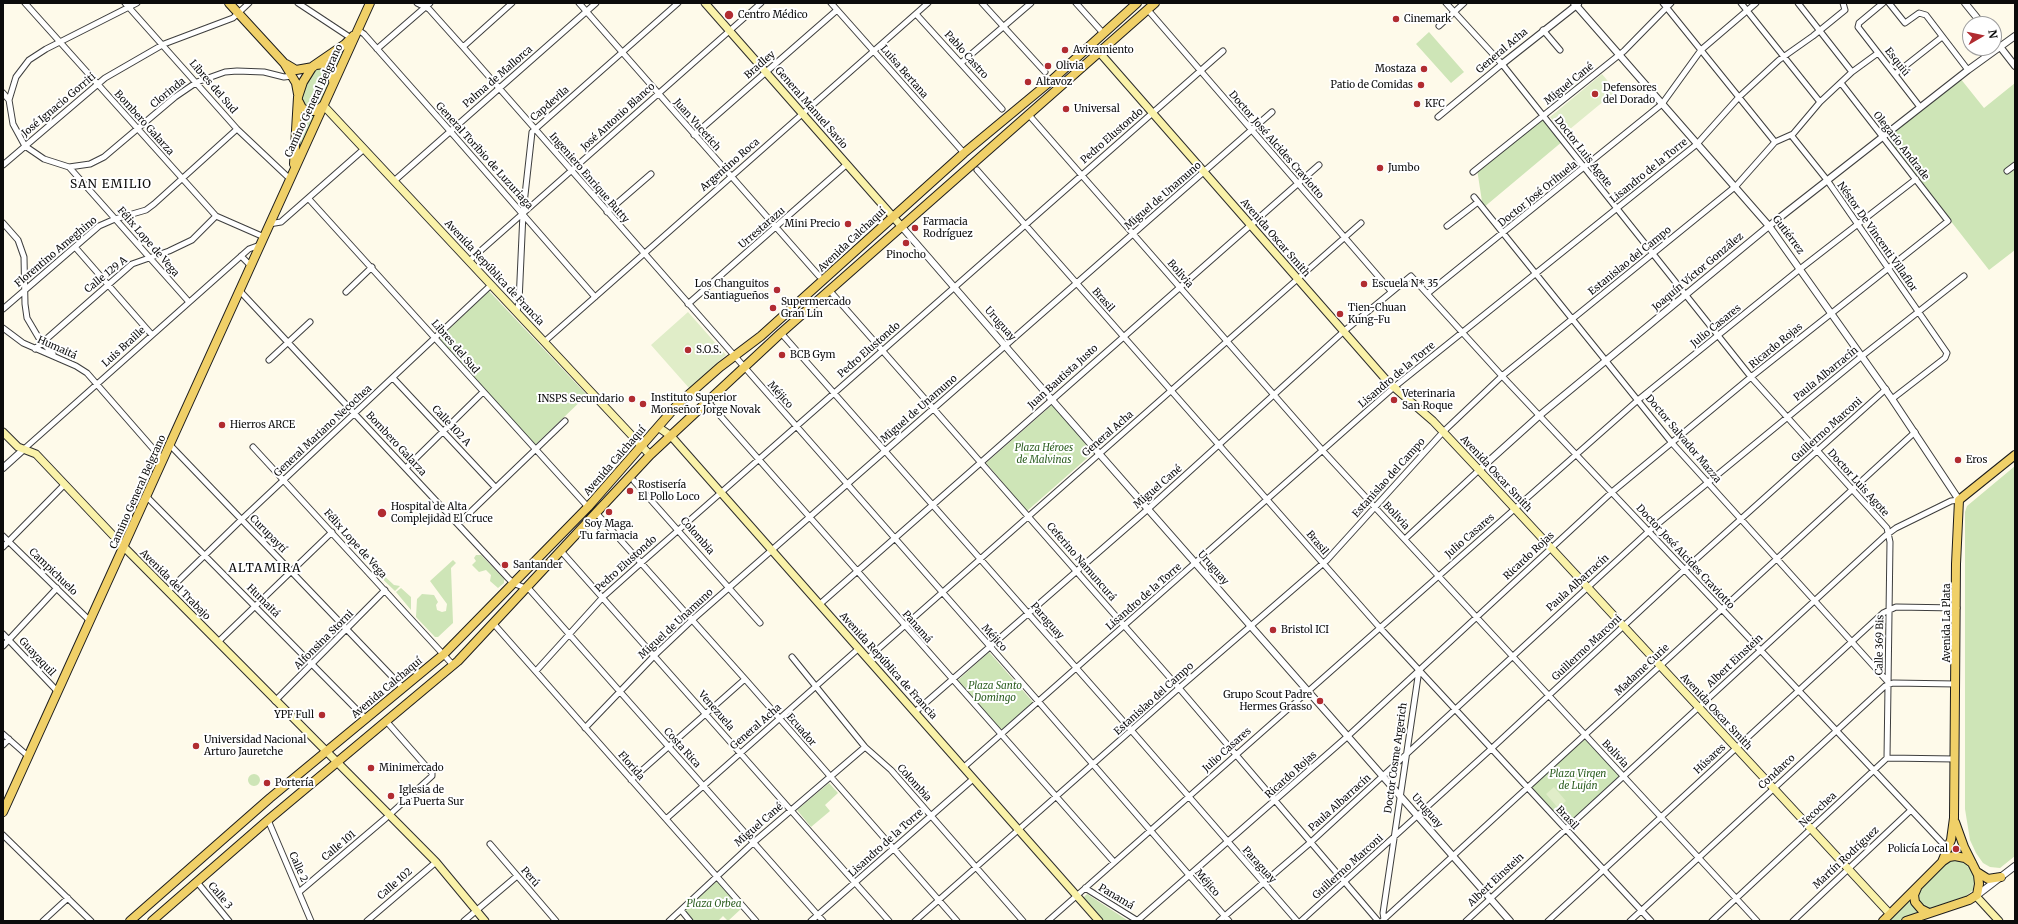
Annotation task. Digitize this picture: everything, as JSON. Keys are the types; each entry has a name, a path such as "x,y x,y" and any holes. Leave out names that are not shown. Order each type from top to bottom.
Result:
{"main road":[{"path":"229,3 284,63 296,83 298,98 302,108 307,112 316,111 322,106"},
{"name":"Camino General Belgrano","path":"3,812 147,497 333,81 370,3"},
{"name":"General Manuel Savio","path":"705,3 902,227"},
{"name":"Avenida Calchaquí","path":"130,921 270,798 387,722 453,665 650,455 782,334 1029,115 1095,49 1103,33 1138,3"},
{"name":"Avenida Calchaquí","path":"152,921 268,820 331,757 366,719 444,654 588,507 643,446 678,404 734,356 762,336 964,153 1052,80 1148,10 1155,3"},
{"path":"1095,49 1131,9"},
{"name":"Camino General Belgrano","path":"290,179 295,158 298,98 305,79 314,66 355,34"},
{"name":"Avenida Oscar Smith","path":"1095,49 1393,388 1425,414 1479,470 1890,914"},
{"path":"284,63 296,70 324,64 329,66 333,72 333,81"},
{"name":"Avenida República de Francia","path":"322,106 650,455"},
{"name":"Avenida República de Francia","path":"658,427 671,436 1100,921"},
{"name":"Avenida del Trabajo","path":"3,432 14,444 36,454 168,592 436,862 485,921"},
{"path":"1959,500 2015,455"},
{"name":"Avenida La Plata","path":"1883,921 1942,862 1948,849 1954,818 1957,608 1956,564 1959,500"},
{"name":"Avenida La Plata","path":"1954,818 1960,839 1975,868 1979,884 1976,896"},
{"path":"1942,862 1949,857 1958,856 1967,859 1988,879 1996,879 2001,877"},
{"path":"1920,883 1915,892 1915,902 1918,907 1929,916"},
{"path":"1906,921 1929,916 1976,896 1999,921"}],"street":[{"name":"Bombero Galarza","path":"25,3 216,216 264,237"},
{"path":"69,167 44,159 25,146 13,124 9,100 16,77 30,60 127,5 137,3"},
{"name":"José Ignacio Gorriti","path":"3,165 97,84 164,44 233,18 249,3"},
{"name":"General Toribio de Luzuriaga","path":"298,3 355,34 377,49 523,213 595,297"},
{"name":"Ingeniero Enrique Butty","path":"417,3 428,5 534,130 745,369"},
{"path":"463,47 512,3"},
{"name":"Juan Vucetich","path":"578,3 819,276"},
{"name":"Palma de Mallorca","path":"394,181 596,3"},
{"name":"Capdevila","path":"517,312 519,302 523,213 531,134 678,3"},
{"name":"José Antonio Blanco","path":"469,261 761,3"},
{"name":"Luisa Bertana","path":"831,3 964,153"},
{"name":"Argentino Roca","path":"544,342 928,3"},
{"path":"982,3 1045,72"},
{"path":"961,63 1031,3"},
{"path":"1076,3 1103,33"},
{"name":"Doctor Luis Agote","path":"1446,3 1502,64 1751,378 1889,532"},
{"path":"1439,26 1464,3"},
{"path":"1741,3 1820,102"},
{"name":"Doctor José Orihuela","path":"1428,293 1662,104 1701,50 1756,3"},
{"path":"1798,3 1852,72"},
{"name":"Esquiú","path":"1883,3 1860,22 1859,29 1920,107"},
{"path":"1889,3 1906,23 1917,14 1923,13 1968,70"},
{"path":"1965,3 1976,16"},
{"name":"General Acha","path":"1438,118 1577,4"},
{"name":"Gutiérrez","path":"1577,4 1662,104 1736,186 1769,226 1886,390 1955,491 1959,500"},
{"path":"1667,4 1701,50 1775,142"},
{"name":"Miguel Cané","path":"1473,172 1619,54 1667,4"},
{"name":"Lisandro de la Torre","path":"964,767 1393,388 1697,144 1739,97 1783,57 1844,10 1844,4"},
{"name":"Libres del Sud","path":"127,5 164,44 237,129 290,179"},
{"path":"377,49 428,5"},
{"name":"Bradley","path":"694,135 837,10"},
{"name":"Doctor José Alcides Craviotto","path":"1148,10 1391,291"},
{"name":"Pablo Castro","path":"916,14 1002,109"},
{"path":"1544,30 1560,50"},
{"name":"Joaquín Víctor González","path":"2002,45 2015,36"},
{"path":"1895,74 1942,37"},
{"path":"2002,49 2015,66"},
{"name":"Pedro Elustondo","path":"536,671 602,597 1222,51"},
{"name":"Estanislao del Campo","path":"915,921 1179,688 1323,564 1443,432 1502,376 1736,186 1775,142 1791,135 1820,102 1852,72 1878,52"},
{"name":"Joaquín Víctor González","path":"1405,539 1540,415 1769,226 1987,56"},
{"name":"Clorinda","path":"69,167 98,161 175,97 196,82 224,72 237,71 264,72 284,77 292,76"},
{"name":"Olegario Andrade","path":"1841,83 1948,221"},
{"path":"9,100 4,95 12,89"},
{"name":"Miguel de Unamuno","path":"585,728 654,656 692,620 1272,112"},
{"name":"Bolivia","path":"1029,115 1323,451 1757,921"},
{"name":"Florentino Ameghino","path":"3,309 99,226 115,219 146,210 183,179 237,129"},
{"name":"Néstor De Vincenti Villaflor","path":"1791,135 1827,180 1946,350 1945,358 1892,399"},
{"path":"269,224 281,222 364,149"},
{"name":"Urrestarazu","path":"688,304 847,164"},
{"name":"Juan Bautista Justo","path":"820,604 1123,336 1320,165"},
{"path":"2007,172 2015,165"},
{"name":"Félix Lope de Vega","path":"69,167 189,302"},
{"name":"Brasil","path":"977,170 1380,628 1526,788 1651,921"},
{"path":"607,212 651,174"},
{"name":"Julio Casares","path":"1048,921 1515,509 1576,453 1638,400 1800,269 1916,180"},
{"name":"Libres del Sud","path":"308,198 435,337 482,392 588,507"},
{"name":"Doctor Salvador Mazza","path":"1447,226 1476,200 1605,362 1638,400 1672,443 1740,520 1889,683"},
{"name":"Calle 129 A","path":"36,349 132,264 169,251 192,240 216,216"},
{"name":"Ricardo Rojas","path":"1137,921 1275,802 1612,492 1831,313 1948,221"},
{"path":"3,223 18,240 22,250 25,264 24,290 27,318 42,343 56,357"},
{"name":"General Acha","path":"868,658 1361,223"},
{"name":"Uruguay","path":"902,227 1510,921"},
{"name":"Luis Braille","path":"3,468 241,256 254,246 260,245"},
{"path":"75,246 152,335"},
{"path":"241,256 250,265"},
{"path":"346,292 372,267"},
{"name":"Doctor José Alcides Craviotto","path":"1411,276 1502,376 1948,849"},
{"name":"Miguel Cané","path":"915,712 1076,570 1148,509 1344,332 1391,291 1411,276"},
{"name":"Paula Albarracín","path":"1219,921 1311,842 1649,531 1786,417 1964,276"},
{"name":"General Mariano Necochea","path":"168,592 241,520 491,285"},
{"name":"Bombero Galarza","path":"239,290 513,583 525,588"},
{"name":"Ceferino Namuncurá","path":"830,291 1179,688 1378,921"},
{"path":"269,360 310,322"},
{"name":"Humaitá","path":"3,328 19,340 36,349 81,369 98,384 163,460"},
{"name":"Paraguay","path":"782,334 1297,921"},
{"name":"Méjico","path":"745,369 1038,701 1229,921"},
{"name":"Calle 102 A","path":"393,378 495,487"},
{"name":"Guillermo Marconi","path":"1301,921 1346,882 1684,570 1886,390"},
{"path":"406,468 444,432 482,392"},
{"name":"Panamá","path":"708,403 810,517 1000,735 1114,862"},
{"path":"458,524 565,421"},
{"name":"Madame Curie","path":"1383,920 1915,432"},
{"name":"Curupaytí","path":"170,445 403,688"},
{"name":"Félix Lope de Vega","path":"253,448 453,665"},
{"name":"Colombia","path":"634,481 730,587 760,623"},
{"path":"3,547 64,485"},
{"name":"Humaitá","path":"147,497 366,719"},
{"name":"Albert Einstein","path":"1466,921 1889,532 1951,501 1959,500"},
{"name":"Ecuador","path":"599,516 745,679 893,850 957,921"},
{"path":"218,642 332,532"},
{"name":"Calle 369 Bis","path":"1887,758 1890,609 1889,532"},
{"name":"Campichuelo","path":"3,536 90,620"},
{"name":"Venezuela","path":"561,551 889,921"},
{"path":"3,646 57,588"},
{"name":"Costa Rica","path":"525,588 530,590 823,921"},
{"name":"Alfonsina Storni","path":"275,701 385,590"},
{"path":"1890,609 1896,607 1957,608"},
{"name":"Húsares","path":"1548,921 1851,642 1890,609"},
{"name":"Florida","path":"493,623 756,921"},
{"name":"Guayaquil","path":"3,634 58,692"},
{"name":"General Acha","path":"666,819 817,687 858,649"},
{"name":"Colombia","path":"792,657 865,747 891,770 932,815 1023,921"},
{"name":"Doctor Cosme Argerich","path":"1383,920 1382,913 1419,670"},
{"path":"631,780 745,679"},
{"path":"1889,683 1956,684"},
{"name":"Condarco","path":"1630,921 1836,729 1889,683"},
{"path":"387,722 432,773 432,776 389,814"},
{"path":"3,734 29,757"},
{"path":"3,745 9,739"},
{"name":"Miguel Cané","path":"668,921 754,842 865,747"},
{"path":"1887,758 1955,759"},
{"name":"Necochea","path":"1712,921 1887,758"},
{"name":"Lisandro de la Torre","path":"811,921 973,779"},
{"name":"Martín Rodríguez","path":"1793,921 1911,810"},
{"name":"Calle 101","path":"299,892 389,814"},
{"name":"Calle 2","path":"268,820 311,921"},
{"path":"3,835 92,921"},
{"name":"Perú","path":"490,844 556,921"},
{"name":"Calle 102","path":"367,921 436,862"},
{"path":"1976,896 2015,866"},
{"path":"464,921 476,909 518,876"},
{"name":"Calle 3","path":"197,882 230,921"},
{"name":"Panamá","path":"1085,888 1137,921"},
{"path":"43,921 68,898"},
{"path":"681,910 690,921"}],"green space":[{"path":"1429,32 1464,72 1451,83 1416,44"},
{"path":"347,47 336,72 324,63"},
{"path":"317,66 327,68 331,77 319,106 314,110 302,106 301,95"},
{"name":"Defensores del Dorado","path":"1602,74 1616,91 1564,134 1550,117"},
{"path":"1960,78 1984,108 2015,83 2015,250 1989,270 1885,137"},
{"path":"300,108 316,114 300,148 298,147"},
{"path":"1544,116 1563,141 1483,208 1477,169"},
{"path":"489,291 587,395 535,445 439,339"},
{"name":"S.O.S.","path":"688,312 726,355 689,388 651,345"},
{"name":"Plaza Héroes de Malvinas","path":"1052,405 1094,452 1027,511 986,463"},
{"path":"2015,466 2015,856 2000,868 1990,867 1983,863 1976,853 1970,840 1965,809 1965,512 1967,506"},
{"path":"476,555 481,555 504,579 504,583 498,588 490,581 491,575 486,570 479,572 472,565 476,561 474,558"},
{"path":"453,560 456,563 451,568 453,623 438,637 435,637 416,617 417,599 422,594 434,595 438,602 436,605 437,610 442,612 446,611 447,604 430,581"},
{"path":"372,569 381,569 381,573 394,585 400,586 395,591"},
{"path":"401,588 411,597 411,610 396,592"},
{"name":"Plaza Santo Domingo","path":"989,652 1033,702 1000,731 957,681"},
{"name":"Plaza Virgen de Luján","path":"1585,735 1623,776 1565,829 1527,788"},
{"path":"256,774 259,775 259,785 252,786 249,785 248,778 249,775"},
{"path":"829,783 838,793 825,805 830,811 811,827 797,810"},
{"path":"1554,787 1566,801 1558,808 1546,794"},
{"path":"1953,859 1968,862 1975,875 1973,890 1966,896 1932,908 1920,906 1917,896 1919,889 1947,861"},
{"name":"Plaza Orbea","path":"717,881 742,908 728,921 723,916 718,921 691,921 683,911"},
{"path":"1087,894 1127,920 1103,921 1083,898"},
{"path":"1912,896 1924,912 1899,921 1887,921"}],"place":[{"name":"Centro Médico","path":"729,15"},
{"name":"Cinemark","path":"1396,19"},
{"name":"Avivamiento","path":"1065,50"},
{"name":"Olivia","path":"1048,66"},
{"name":"Mostaza","path":"1424,69"},
{"name":"Altavoz","path":"1028,82"},
{"name":"Patio de Comidas","path":"1421,85"},
{"name":"Defensores del Dorado","path":"1595,94"},
{"name":"KFC","path":"1417,104"},
{"name":"Universal","path":"1066,109"},
{"name":"Jumbo","path":"1380,168"},
{"name":"Mini Precio","path":"848,224"},
{"name":"Farmacia Rodríguez","path":"915,228"},
{"name":"Pinocho","path":"906,243"},
{"name":"Escuela N* 35","path":"1364,284"},
{"name":"Los Changuitos Santiagueños","path":"777,290"},
{"name":"Supermercado Gran Lin","path":"773,308"},
{"name":"Tien-Chuan Kung-Fu","path":"1340,314"},
{"name":"S.O.S.","path":"688,350"},
{"name":"BCB Gym","path":"782,355"},
{"name":"INSPS Secundario","path":"632,399"},
{"name":"Veterinaria San Roque","path":"1394,400"},
{"name":"Instituto Superior Monseñor Jorge Novak","path":"643,404"},
{"name":"Hierros ARCE","path":"222,425"},
{"name":"Eros","path":"1958,460"},
{"name":"Rostisería El Pollo Loco","path":"630,491"},
{"name":"Soy Maga. Tu farmacia","path":"609,512"},
{"name":"Hospital de Alta Complejidad El Cruce","path":"382,513"},
{"name":"Santander","path":"505,565"},
{"name":"Bristol ICI","path":"1273,630"},
{"name":"Grupo Scout Padre Hermes Grasso","path":"1320,701"},
{"name":"YPF Full","path":"322,715"},
{"name":"Universidad Nacional Arturo Jauretche","path":"196,746"},
{"name":"Minimercado","path":"371,768"},
{"name":"Portería","path":"267,783"},
{"name":"Iglesia de La Puerta Sur","path":"391,796"},
{"name":"Policía Local","path":"1956,849"}],"district":[{"name":"SAN EMILIO","path":"111,185"},
{"name":"ALTAMIRA","path":"265,569"}]}
